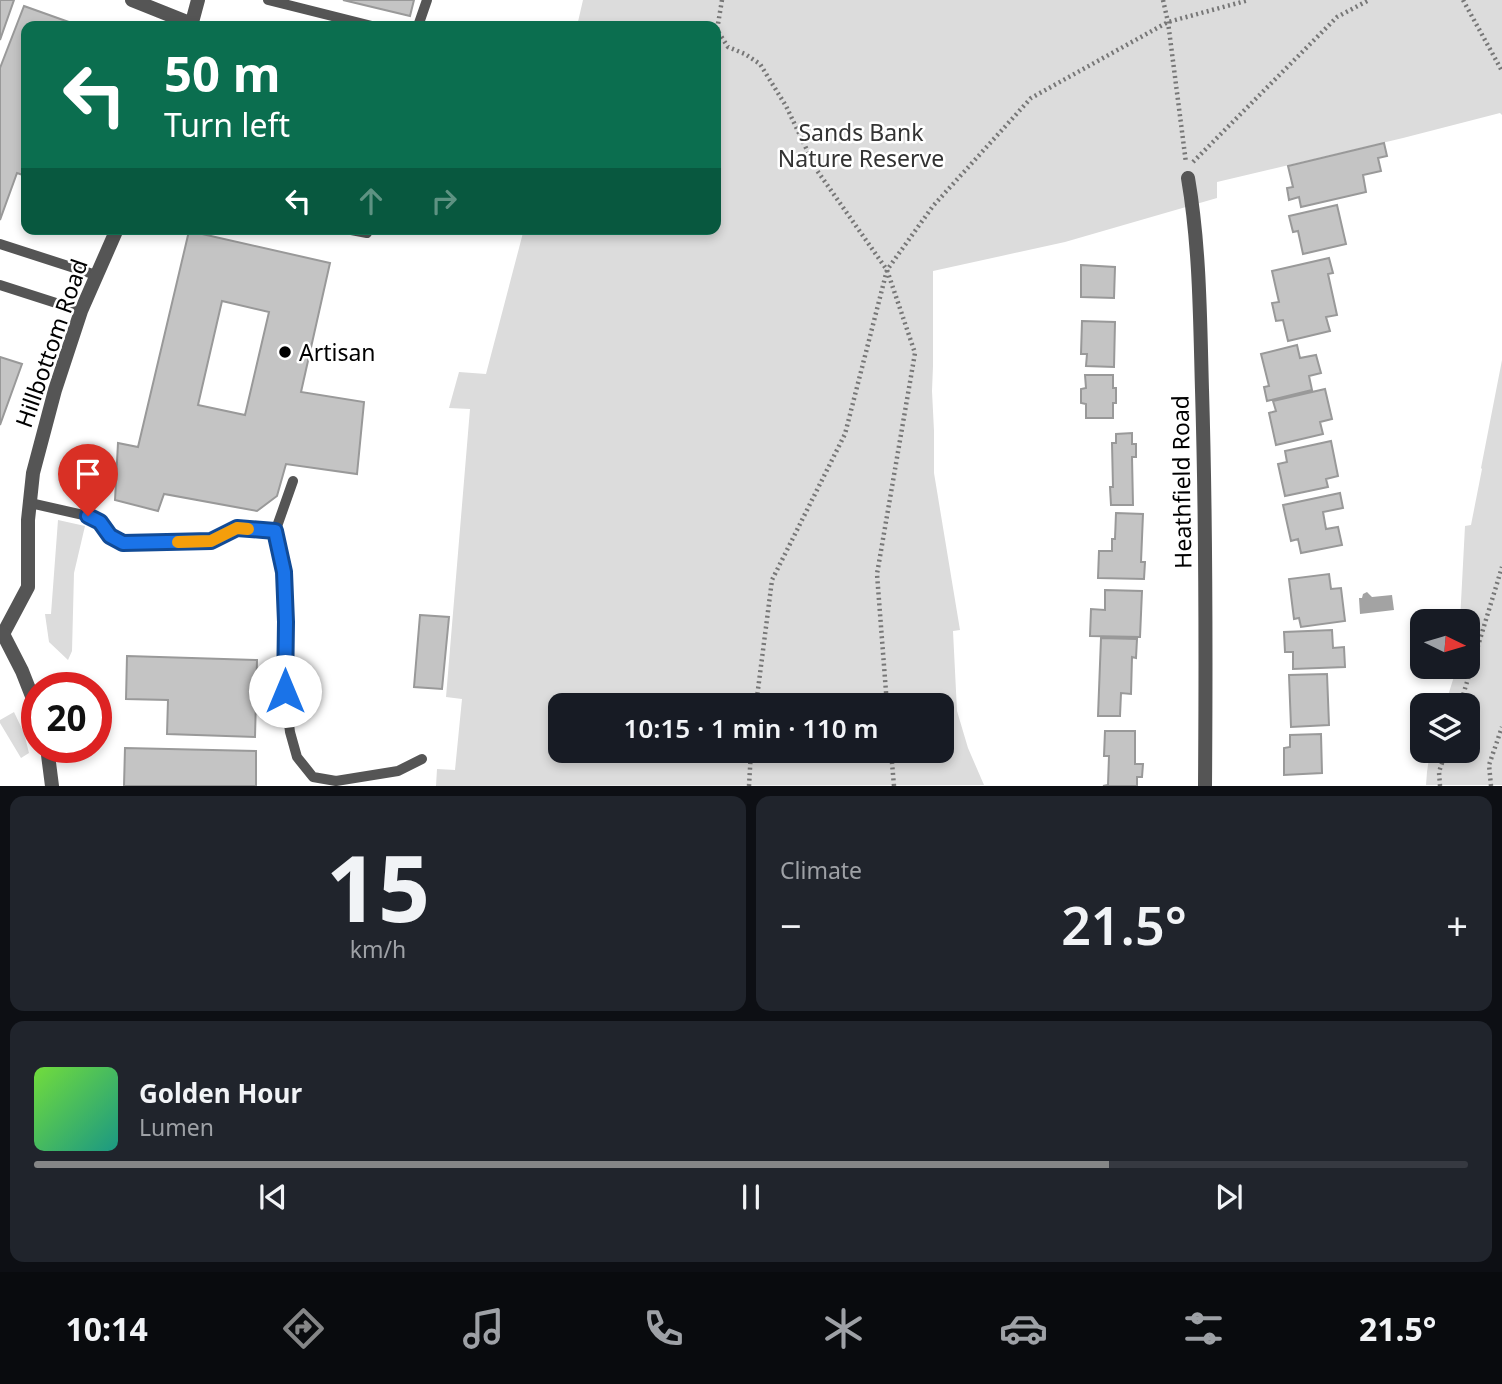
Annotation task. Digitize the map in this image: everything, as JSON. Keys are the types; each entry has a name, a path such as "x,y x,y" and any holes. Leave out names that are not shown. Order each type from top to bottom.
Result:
{"street":[{"path":"132,0 182,21"},
{"path":"193,21 198,0"},
{"name":"Heathfield Road","path":"1188,178 1195,230 1205,477 1205,786"},
{"name":"Hillbottom Road","path":"2,633 28,587 28,520 33,473 49,414 81,311 114,235"},
{"path":"2,633 23,672"},
{"path":"49,763 52,786"}],"lane":[{"path":"268,0 352,21"},
{"path":"420,21 427,0"},
{"path":"0,244 96,275"},
{"path":"0,285 81,311"},
{"path":"293,481 275,531 284,572 285,691 290,732 297,757 313,777 336,781 398,771 422,759"},
{"path":"30,503 88,516 100,522 110,536 123,543 211,541 237,528 275,531"}],"path":[{"path":"718,21 722,0"},
{"path":"1163,0 1187,168 1337,17 1369,0"},
{"path":"758,693 772,580 845,434 887,270 933,206 1031,98 1168,22 1249,0"},
{"path":"1463,0 1502,71"},
{"path":"721,36 729,47 760,64 786,106 816,169 887,270 915,353 877,574 886,693"},
{"path":"1464,693 1502,567"},
{"path":"1492,786 1489,765 1502,727"},
{"path":"749,786 750,763"},
{"path":"892,763 894,786"},
{"path":"1440,786 1439,772 1442,763"}],"green space":[{"name":"Sands Bank Nature Reserve","path":"583,0 1502,0 1502,115 1500,113 1217,182 1217,198 1065,242 933,271 934,473 960,630 953,631 957,711 968,748 984,785 436,786 437,769 455,770 462,699 446,697 470,409 449,408 459,372 486,374 522,235 721,235 721,21 578,21"},
{"path":"1502,360 1502,785 1426,785 1428,763 1480,763 1480,693 1449,693 1453,679 1480,679 1480,609 1461,609 1465,526 1471,525"},
{"path":"58,520 85,526 74,573 72,651 68,660 49,642 45,614 51,614"},
{"path":"14,712 21,727 21,758 0,723 0,720"}],"shaded area":[{"path":"1367,592 1372,597 1392,595 1394,610 1360,614 1359,598"}],"building":[{"path":"0,0 14,0 0,40"},
{"path":"343,0 414,0 410,16"},
{"path":"24,6 66,21 21,21 21,174 17,173 0,220 0,68"},
{"path":"1384,143 1387,156 1378,158 1381,171 1363,175 1366,192 1301,207 1299,197 1289,200 1287,188 1293,187 1288,166"},
{"path":"1337,205 1346,244 1303,254 1298,231 1293,232 1289,216"},
{"name":"Artisan","path":"188,235 207,235 330,263 301,392 364,402 357,474 286,464 277,496 257,511 164,494 158,511 115,500 118,443 138,447","holes":["222,301 269,312 245,415 198,405"]},
{"path":"1329,258 1333,273 1328,274 1337,315 1326,317 1330,331 1288,341 1283,320 1276,321 1272,303 1279,302 1272,271"},
{"path":"1081,265 1115,267 1114,298 1081,297"},
{"path":"1082,321 1115,322 1114,367 1086,366 1087,354 1081,354"},
{"path":"1297,345 1300,358 1316,355 1321,373 1309,376 1312,390 1267,401 1264,387 1269,386 1261,354"},
{"path":"0,357 22,364 0,425"},
{"path":"1085,375 1113,375 1116,403 1113,403 1113,418 1086,418 1086,404 1081,403 1081,389 1086,388"},
{"path":"1325,389 1332,419 1320,422 1323,434 1276,445 1269,413 1276,411 1273,401"},
{"path":"1132,433 1132,444 1136,444 1136,457 1132,457 1133,505 1111,505 1112,443 1116,443 1116,434"},
{"path":"1331,441 1338,476 1326,479 1328,487 1285,496 1278,464 1287,462 1285,451"},
{"path":"1340,493 1343,508 1323,512 1326,529 1338,527 1342,545 1301,553 1298,539 1291,541 1283,505"},
{"path":"1116,513 1143,514 1141,562 1145,562 1144,579 1098,578 1099,551 1112,551"},
{"path":"1329,574 1331,589 1341,588 1345,621 1301,627 1299,618 1294,619 1289,579"},
{"path":"1105,590 1142,591 1140,637 1090,636 1091,609 1105,610"},
{"path":"420,615 449,617 442,689 414,687"},
{"path":"1332,630 1333,648 1344,647 1345,667 1293,669 1293,652 1285,652 1284,632"},
{"path":"1101,638 1137,639 1136,658 1132,657 1131,694 1121,693 1120,716 1098,716"},
{"path":"127,656 257,660 255,737 167,734 168,700 126,699"},
{"path":"1327,674 1329,725 1291,727 1289,675"},
{"path":"1105,731 1135,731 1135,764 1143,764 1142,777 1137,777 1137,786 1103,786 1108,785 1109,756 1104,756"},
{"path":"1321,734 1322,773 1284,775 1284,748 1290,747 1290,735"},
{"path":"125,748 256,751 256,786 124,786"}],"slow traffic":[{"path":"178,542 211,541 237,528 248,529"}],"place":[{"name":"Artisan","path":"285,352"}],"route":[{"path":"88,516 100,522 110,536 123,543 211,541 237,528 275,531 284,572 285,691"}]}
